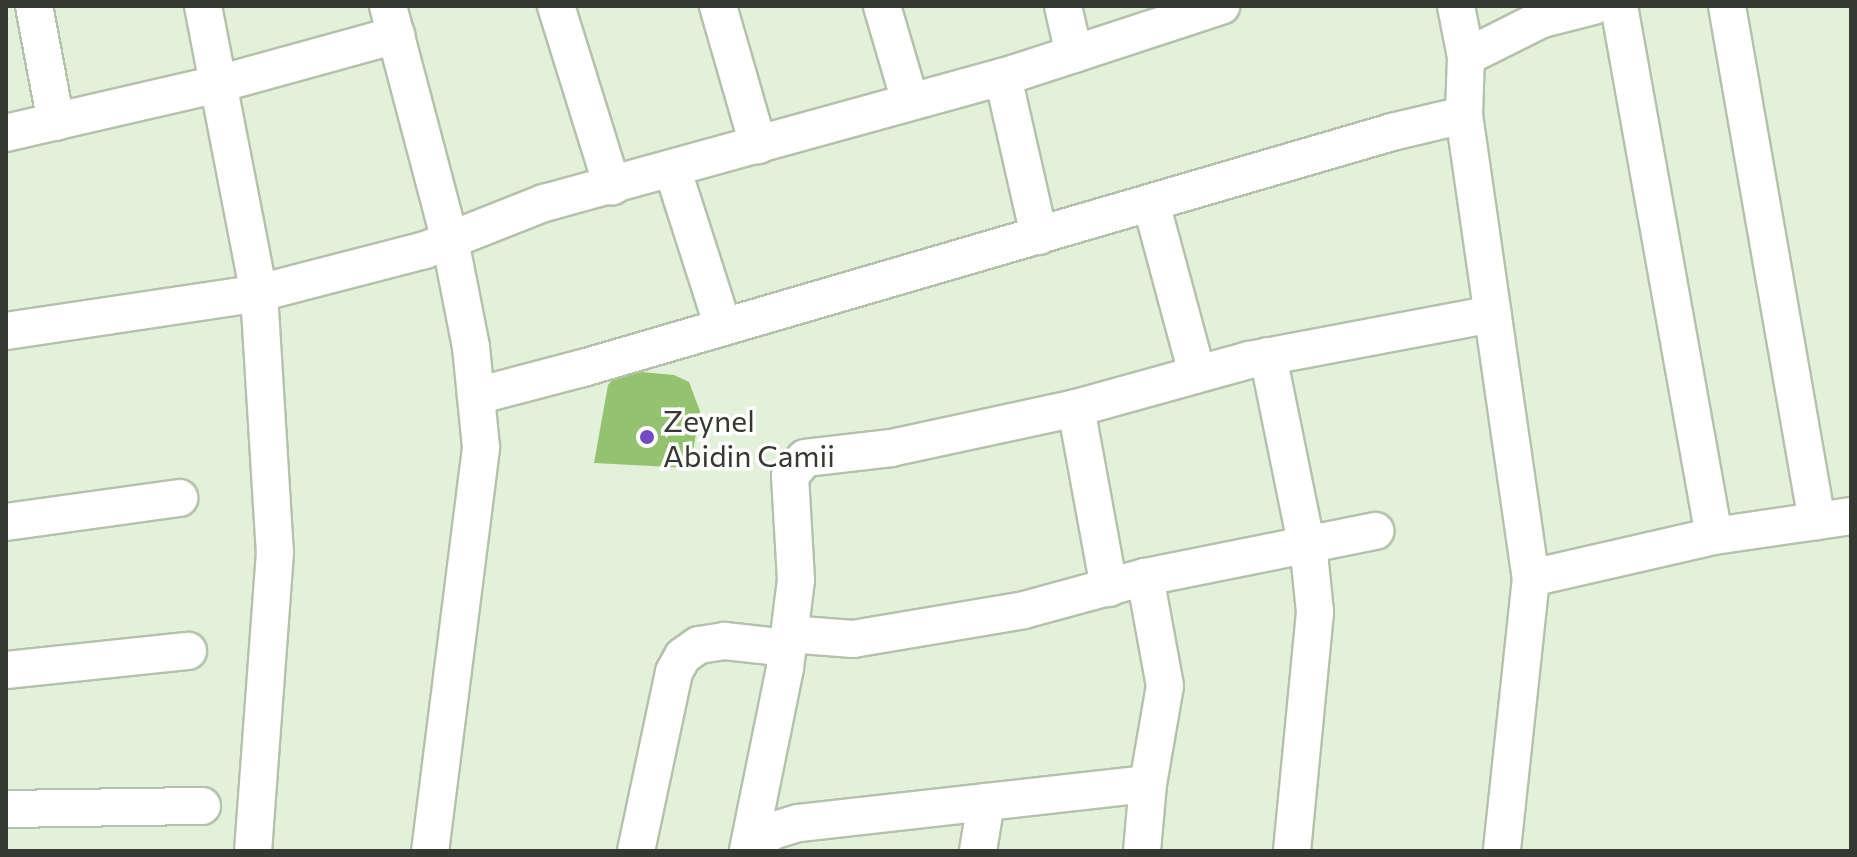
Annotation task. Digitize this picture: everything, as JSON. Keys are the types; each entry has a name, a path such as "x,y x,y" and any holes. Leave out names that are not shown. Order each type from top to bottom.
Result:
{"street":[{"path":"34,6 56,122"},
{"path":"203,6 259,293 275,552 253,851"},
{"path":"556,6 612,186"},
{"path":"718,6 758,145"},
{"path":"882,6 910,101"},
{"path":"1063,6 1074,54"},
{"path":"6,331 259,293 425,250 544,203 673,171 1003,77 1221,6"},
{"path":"1456,6 1466,57 1464,115 1531,578 1502,851"},
{"path":"1466,57 1542,19 1593,6"},
{"path":"1619,6 1714,536"},
{"path":"1531,578 1714,536 1834,518 1727,6"},
{"path":"6,133 218,84 392,20 450,240 471,347 481,448 430,851"},
{"path":"1003,77 1039,236"},
{"path":"476,396 1392,132 1464,115"},
{"path":"673,171 723,327"},
{"path":"1151,203 1197,373"},
{"path":"748,850 788,641 796,580 790,476 805,458 891,448 1076,408 1268,356 1493,314"},
{"path":"1268,356 1306,545 1315,612 1292,851"},
{"path":"1076,408 1109,588"},
{"path":"6,522 179,498"},
{"path":"636,851 674,672 683,656 699,645 725,641 853,639 1024,610 1145,577 1375,531"},
{"path":"1142,851 1148,784 1165,686 1145,577"},
{"path":"6,670 188,651"},
{"path":"748,850 772,831 799,823 1148,784"},
{"path":"978,851 986,802"},
{"path":"6,809 202,806"}],"building":[{"name":"Zeynel Abidin Camii","path":"621,370 674,375 689,382 700,411 690,468 594,463 608,385"}],"place":[{"name":"Zeynel Abidin Camii","path":"647,437"}]}
